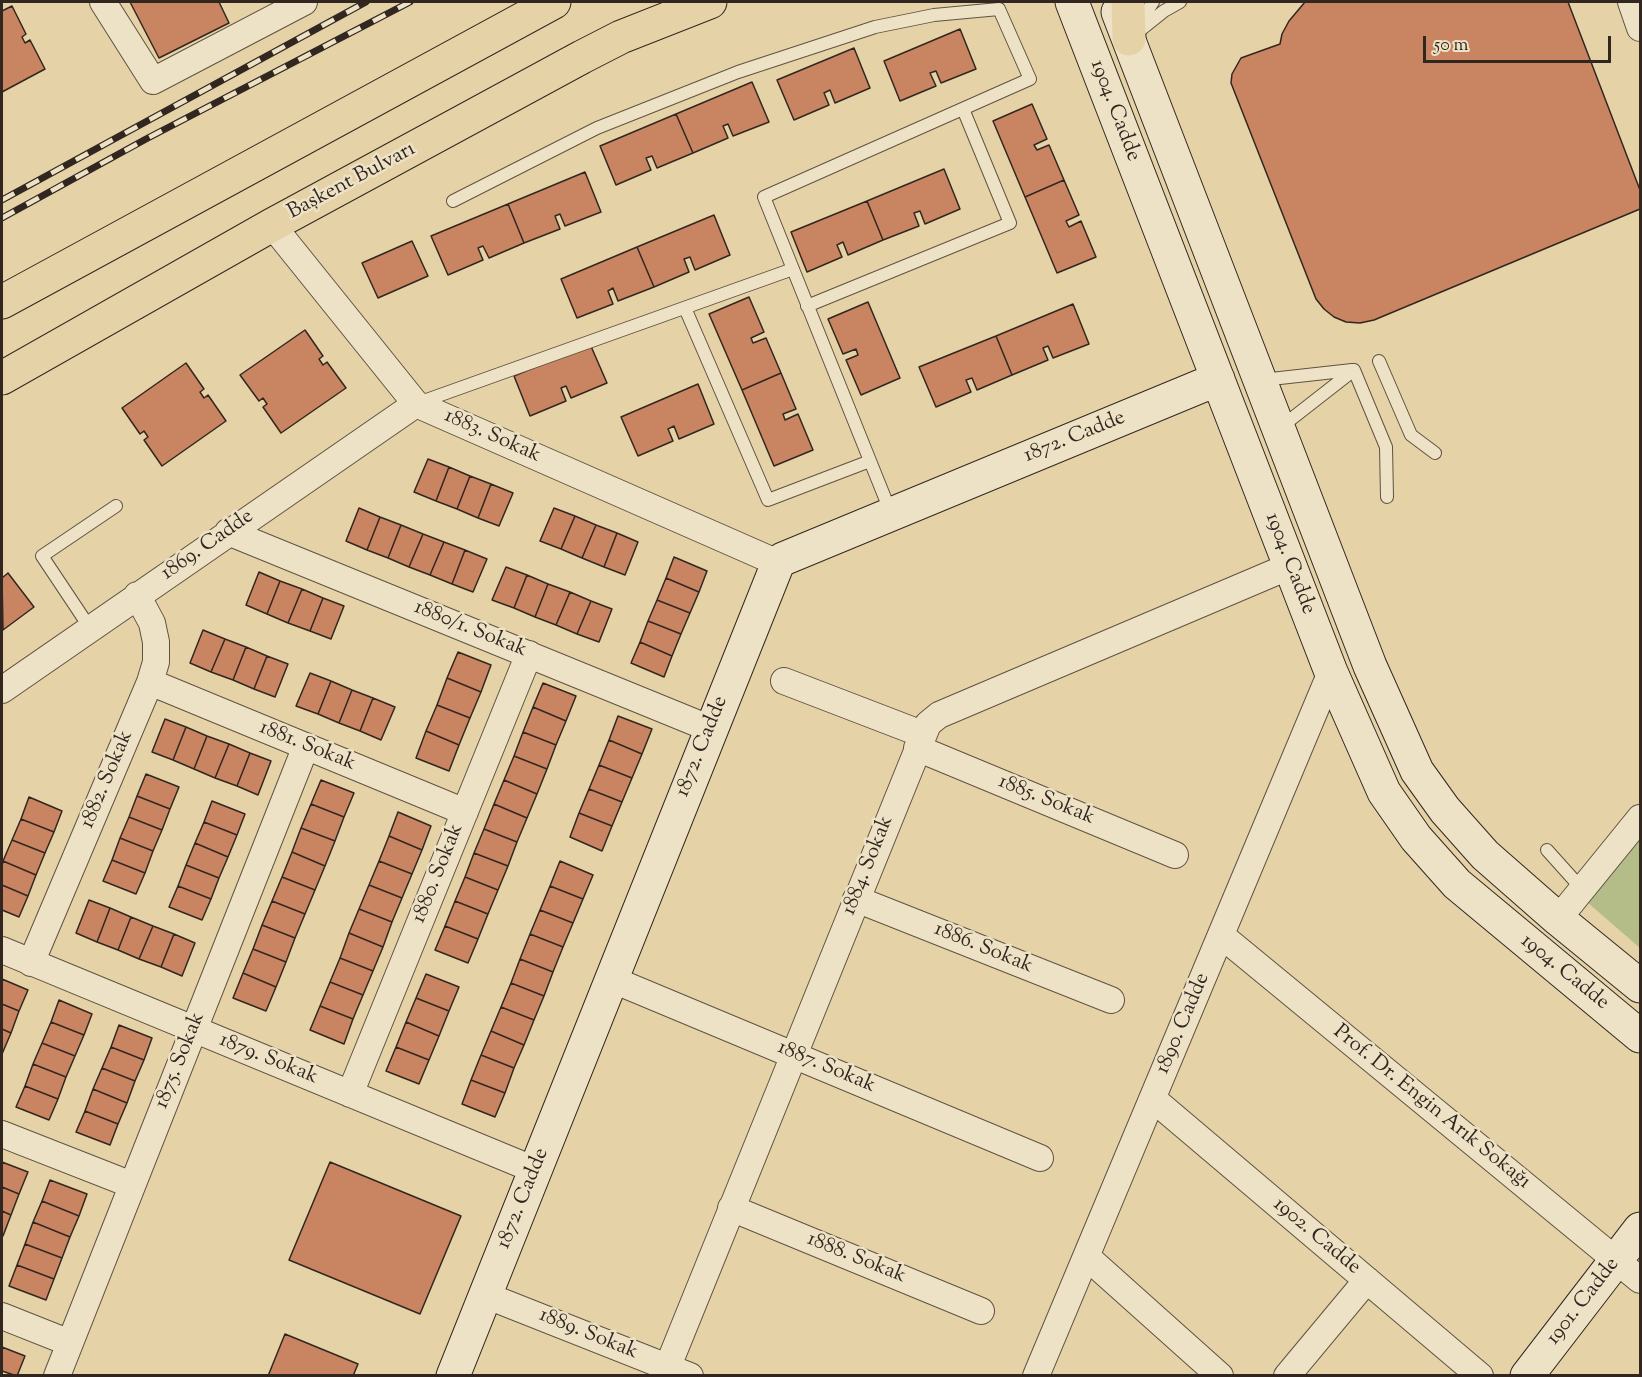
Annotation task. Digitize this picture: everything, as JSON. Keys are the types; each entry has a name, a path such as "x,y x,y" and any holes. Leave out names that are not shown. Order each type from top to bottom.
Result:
{"main road":[{"path":"2,302 554,2"},
{"name":"Başkent Bulvarı","path":"2,378 272,225 621,37 710,2"},
{"name":"1904. Cadde","path":"1072,2 1331,672 1384,792 1416,838 1457,884 1641,1036"},
{"name":"1904. Cadde","path":"1114,2 1370,666 1417,771 1445,810 1485,855 1558,919 1641,986"},
{"path":"1128,2 1128,39"},
{"name":"1872. Cadde","path":"453,1376 778,563 1218,379"},
{"name":"1901. Cadde","path":"1527,1376 1628,1270 1641,1229"}],"street":[{"path":"103,2 153,81 304,2"},
{"path":"1631,2 1641,28"},
{"name":"1883. Sokak","path":"272,225 416,404 778,563"},
{"name":"1869. Cadde","path":"2,690 228,531 416,404"},
{"name":"1880/1. Sokak","path":"228,531 711,729"},
{"name":"1884. Sokak","path":"674,1373 731,1208 920,741 931,721 939,715 1290,566"},
{"name":"1882. Sokak","path":"31,963 150,682 156,662 156,642 152,623 137,595"},
{"name":"1880. Sokak","path":"350,1094 529,654"},
{"name":"1890. Cadde","path":"1036,1376 1331,672"},
{"name":"1885. Sokak","path":"784,681 1175,855"},
{"name":"1881. Sokak","path":"150,682 465,812"},
{"name":"1875. Sokak","path":"57,1376 306,746"},
{"path":"1558,919 1641,818"},
{"name":"1886. Sokak","path":"856,898 1111,1000"},
{"name":"Prof. Dr. Engin Arık Sokağı","path":"1222,936 1628,1270"},
{"name":"1879. Sokak","path":"2,950 535,1170"},
{"name":"1887. Sokak","path":"611,979 1040,1158"},
{"name":"1902. Cadde","path":"1153,1099 1480,1376"},
{"path":"2,1134 132,1185"},
{"name":"1888. Sokak","path":"731,1208 981,1311"},
{"path":"1087,1257 1220,1376"},
{"path":"1287,1376 1367,1280"},
{"name":"1889. Sokak","path":"485,1295 674,1373"},
{"path":"2,1316 70,1342"}],"lane":[{"path":"1128,39 1154,2"},
{"path":"1128,39 1164,10 1180,2"},
{"path":"453,201 597,128 738,72 875,27 934,15 999,9 1030,79 764,197 891,514"},
{"path":"807,306 1010,223 963,109"},
{"path":"416,404 793,269"},
{"path":"685,308 768,500 870,460"},
{"path":"1379,361 1411,435 1435,453"},
{"path":"1260,380 1354,370"},
{"path":"1279,429 1354,370"},
{"path":"1354,370 1386,447 1387,497"},
{"path":"90,628 42,556 116,506"},
{"path":"1547,850 1582,890"}],"green space":[{"path":"1640,840 1640,948 1587,902"}],"building":[{"path":"130,2 219,2 229,23 159,58"},
{"path":"1305,2 1568,2 1640,190 1640,209 1374,320 1360,323 1346,322 1334,317 1316,299 1231,83 1232,74 1241,58 1280,44 1289,21"},
{"path":"12,6 26,34 22,37 25,43 30,40 45,69 2,92 2,11"},
{"path":"960,29 976,69 941,83 936,71 930,73 936,86 900,101 884,61"},
{"path":"854,48 870,88 835,103 830,90 824,93 829,105 794,120 777,80"},
{"path":"752,82 769,122 733,136 728,124 723,126 728,138 693,153 676,114"},
{"path":"1032,104 1047,139 1034,145 1037,150 1049,145 1064,180 1025,197 993,121"},
{"path":"676,114 693,153 657,168 652,156 646,158 651,170 616,185 600,146"},
{"path":"944,169 960,209 925,224 920,211 914,213 919,226 883,240 867,201"},
{"path":"585,172 601,212 565,226 560,214 555,216 560,229 524,243 508,204"},
{"path":"1064,180 1079,215 1066,221 1069,227 1081,221 1096,257 1057,273 1025,197"},
{"path":"867,201 883,240 848,255 843,242 837,245 842,257 807,272 791,232"},
{"path":"508,204 524,243 489,258 483,246 478,248 483,260 448,275 431,236"},
{"path":"714,215 730,255 695,270 690,257 684,259 689,272 654,287 637,247"},
{"path":"412,241 428,276 378,298 362,263"},
{"path":"637,247 654,287 618,301 613,288 608,291 613,304 577,318 561,279"},
{"path":"749,297 764,332 751,338 753,343 766,338 781,373 742,390 709,314"},
{"path":"868,302 900,378 861,395 846,360 858,355 856,349 843,354 828,319"},
{"path":"1073,304 1089,344 1053,358 1048,346 1043,348 1048,360 1012,375 996,336"},
{"path":"305,330 323,356 319,359 323,365 327,362 346,388 281,433 263,407 267,404 263,398 259,401 240,375"},
{"path":"996,336 1012,375 977,390 972,378 966,380 971,392 936,407 919,367"},
{"path":"590,344 607,383 571,398 566,386 561,388 566,401 530,416 514,376"},
{"path":"186,363 204,389 200,392 204,398 208,395 226,421 162,466 144,440 148,437 144,431 140,434 122,408"},
{"path":"781,373 796,409 783,414 785,420 798,414 813,450 774,466 742,390"},
{"path":"698,384 714,424 679,439 674,426 668,429 673,441 638,456 621,417"},
{"path":"428,459 449,467 436,501 414,492"},
{"path":"449,467 470,476 457,509 436,501"},
{"path":"470,476 491,484 478,518 457,509"},
{"path":"491,484 513,493 499,526 478,518"},
{"path":"359,508 380,517 367,550 346,541"},
{"path":"554,508 575,516 561,549 540,541"},
{"path":"575,516 596,525 582,558 561,549"},
{"path":"380,517 401,525 388,558 367,550"},
{"path":"401,525 423,534 409,567 388,558"},
{"path":"596,525 617,533 604,567 582,558"},
{"path":"617,533 638,542 625,575 604,567"},
{"path":"423,534 444,542 430,575 409,567"},
{"path":"444,542 465,550 452,584 430,575"},
{"path":"465,550 487,559 473,592 452,584"},
{"path":"674,557 707,571 699,592 666,578"},
{"path":"506,567 527,575 514,608 492,600"},
{"path":"259,572 280,581 267,614 246,605"},
{"path":"8,573 34,607 3,630 2,578"},
{"path":"527,575 548,584 535,617 514,608"},
{"path":"666,578 699,592 690,613 657,600"},
{"path":"280,581 302,589 288,623 267,614"},
{"path":"548,584 570,592 556,625 535,617"},
{"path":"302,589 323,598 310,631 288,623"},
{"path":"570,592 591,601 577,634 556,625"},
{"path":"323,598 344,606 331,639 310,631"},
{"path":"657,600 690,613 681,634 648,621"},
{"path":"591,601 612,609 599,642 577,634"},
{"path":"648,621 681,634 672,656 640,642"},
{"path":"203,630 225,639 211,672 190,663"},
{"path":"225,639 246,647 233,680 211,672"},
{"path":"640,642 672,656 664,677 631,663"},
{"path":"246,647 267,656 254,689 233,680"},
{"path":"458,652 491,665 481,692 447,678"},
{"path":"267,656 288,664 275,697 254,689"},
{"path":"310,673 331,681 318,714 296,706"},
{"path":"447,678 481,692 470,718 437,705"},
{"path":"331,681 352,690 339,723 318,714"},
{"path":"543,683 576,696 566,721 533,707"},
{"path":"352,690 373,698 360,731 339,723"},
{"path":"373,698 395,707 381,740 360,731"},
{"path":"437,705 470,718 459,745 426,731"},
{"path":"533,707 566,721 556,745 523,732"},
{"path":"618,716 652,729 642,754 609,740"},
{"path":"165,719 186,727 173,760 152,752"},
{"path":"186,727 207,736 194,769 173,760"},
{"path":"426,731 459,745 449,771 416,758"},
{"path":"523,732 556,745 547,769 514,756"},
{"path":"207,736 229,744 215,778 194,769"},
{"path":"609,740 642,754 632,778 599,765"},
{"path":"229,744 250,753 237,786 215,778"},
{"path":"250,753 271,761 258,795 237,786"},
{"path":"514,756 547,769 537,794 504,780"},
{"path":"599,765 632,778 622,802 589,789"},
{"path":"146,774 179,787 170,809 137,796"},
{"path":"321,780 354,793 344,817 311,804"},
{"path":"504,780 537,794 527,818 494,804"},
{"path":"589,789 622,802 612,826 579,813"},
{"path":"137,796 170,809 162,830 129,817"},
{"path":"29,797 62,811 54,832 21,819"},
{"path":"212,801 245,814 237,835 204,822"},
{"path":"311,804 344,817 335,841 301,828"},
{"path":"494,804 527,818 517,842 484,829"},
{"path":"398,812 431,826 422,850 389,836"},
{"path":"579,813 612,826 602,851 570,837"},
{"path":"129,817 162,830 153,851 120,838"},
{"path":"21,819 54,832 45,853 12,840"},
{"path":"204,822 237,835 228,857 195,843"},
{"path":"301,828 335,841 325,866 292,852"},
{"path":"484,829 517,842 508,866 474,853"},
{"path":"389,836 422,850 412,874 379,861"},
{"path":"120,838 153,851 145,873 112,860"},
{"path":"12,840 45,853 36,875 3,861"},
{"path":"195,843 228,857 219,878 186,865"},
{"path":"292,852 325,866 315,890 282,877"},
{"path":"474,853 508,866 498,890 465,877"},
{"path":"112,860 145,873 136,894 103,881"},
{"path":"3,861 36,875 28,896 2,885"},
{"path":"379,861 412,874 402,898 369,885"},
{"path":"560,861 593,875 583,899 550,886"},
{"path":"186,865 219,878 211,899 178,886"},
{"path":"282,877 315,890 305,914 272,901"},
{"path":"465,877 498,890 488,914 455,901"},
{"path":"2,885 28,896 19,917 2,910"},
{"path":"369,885 402,898 392,922 359,909"},
{"path":"178,886 211,899 202,920 169,907"},
{"path":"550,886 583,899 573,923 540,910"},
{"path":"89,900 110,908 97,942 76,933"},
{"path":"272,901 305,914 295,938 262,925"},
{"path":"455,901 488,914 478,939 445,926"},
{"path":"110,908 131,917 118,950 97,942"},
{"path":"359,909 392,922 383,947 349,933"},
{"path":"540,910 573,923 563,947 530,934"},
{"path":"131,917 153,926 139,959 118,950"},
{"path":"262,925 295,938 286,962 253,949"},
{"path":"153,926 174,934 161,967 139,959"},
{"path":"445,926 478,939 468,963 435,950"},
{"path":"349,933 383,947 373,971 340,958"},
{"path":"174,934 195,943 182,976 161,967"},
{"path":"530,934 563,947 553,972 520,959"},
{"path":"253,949 286,962 276,987 243,973"},
{"path":"340,958 373,971 363,995 330,982"},
{"path":"520,959 553,972 544,996 511,983"},
{"path":"243,973 276,987 266,1011 233,998"},
{"path":"426,974 459,987 449,1011 416,998"},
{"path":"2,979 28,990 19,1011 2,1004"},
{"path":"330,982 363,995 353,1019 320,1006"},
{"path":"511,983 544,996 534,1020 501,1007"},
{"path":"416,998 449,1011 439,1036 406,1022"},
{"path":"59,1000 92,1014 84,1035 51,1022"},
{"path":"2,1004 19,1011 11,1033 2,1029"},
{"path":"320,1006 353,1019 344,1044 310,1030"},
{"path":"501,1007 534,1020 524,1045 491,1031"},
{"path":"51,1022 84,1035 75,1056 42,1043"},
{"path":"406,1022 439,1036 429,1060 396,1047"},
{"path":"119,1025 152,1038 144,1060 111,1047"},
{"path":"2,1029 11,1033 2,1054"},
{"path":"491,1031 524,1045 514,1068 481,1055"},
{"path":"42,1043 75,1056 66,1077 33,1064"},
{"path":"111,1047 144,1060 135,1081 102,1068"},
{"path":"396,1047 429,1060 419,1084 386,1071"},
{"path":"481,1055 514,1068 505,1093 471,1080"},
{"path":"33,1064 66,1077 58,1099 25,1086"},
{"path":"102,1068 135,1081 127,1103 93,1089"},
{"path":"471,1080 505,1093 495,1117 462,1104"},
{"path":"25,1086 58,1099 49,1120 16,1107"},
{"path":"93,1089 127,1103 118,1124 85,1111"},
{"path":"85,1111 118,1124 110,1145 76,1132"},
{"path":"2,1162 28,1172 19,1194 2,1187"},
{"path":"330,1162 461,1216 420,1314 289,1260"},
{"path":"50,1180 87,1194 79,1216 42,1201"},
{"path":"2,1187 19,1194 11,1215 2,1211"},
{"path":"42,1201 79,1216 70,1237 33,1222"},
{"path":"2,1211 11,1215 3,1236 2,1236"},
{"path":"33,1222 70,1237 62,1258 25,1244"},
{"path":"25,1244 62,1258 54,1279 17,1265"},
{"path":"17,1265 54,1279 46,1300 9,1286"},
{"path":"285,1334 358,1364 353,1376 268,1376"},
{"path":"2,1347 25,1356 17,1376 2,1371"}],"railway":[{"path":"2,200 366,2"},
{"path":"2,218 146,139 410,2"}]}
